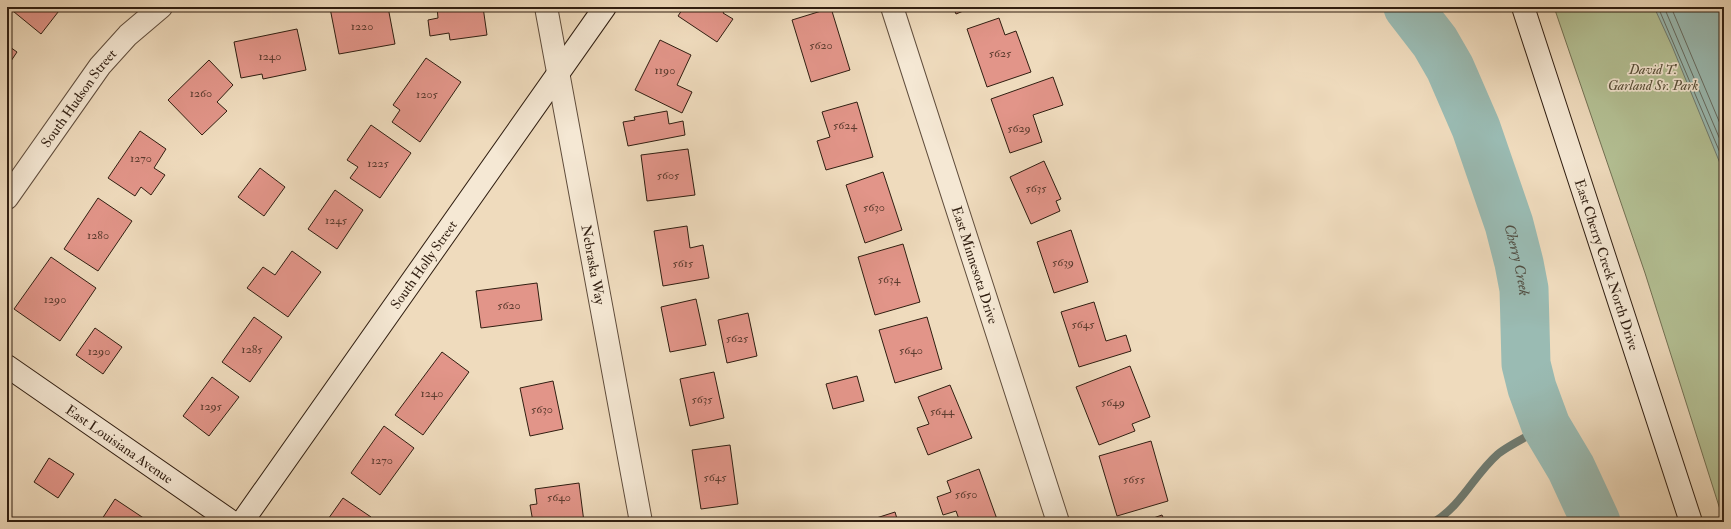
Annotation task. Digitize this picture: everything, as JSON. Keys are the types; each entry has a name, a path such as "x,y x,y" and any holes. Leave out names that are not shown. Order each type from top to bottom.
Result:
{"street":[{"name":"South Hudson Street","path":"7,198 100,66 128,35 161,7"},
{"name":"Nebraska Way","path":"546,7 641,522"},
{"name":"South Holly Street","path":"242,522 606,7"},
{"name":"East Minnesota Drive","path":"892,7 1058,522"},
{"name":"East Cherry Creek North Drive","path":"1523,7 1691,522"},
{"name":"East Louisiana Avenue","path":"7,366 232,522"}],"green space":[{"name":"David T. Garland Sr. Park","path":"1554,7 1724,7 1724,522 1645,273"}],"water":[{"path":"1654,7 1724,7 1724,173 1672,46"}],"building":[{"path":"8,7 62,7 41,34"},
{"path":"388,7 395,44 339,54 330,8"},
{"path":"437,7 483,7 487,35 450,40 449,33 430,36 428,20 438,18"},
{"path":"684,7 727,7 723,13 733,19 717,42 678,16"},
{"path":"953,7 973,7 956,14"},
{"path":"831,8 850,70 811,82 792,20"},
{"path":"999,18 1005,35 1016,31 1031,72 987,87 967,29"},
{"path":"297,29 306,70 263,79 262,74 241,78 234,42"},
{"path":"660,40 691,55 677,85 692,92 682,113 635,90"},
{"path":"7,45 17,52 7,67"},
{"path":"426,58 461,82 420,142 392,122 400,110 393,105"},
{"path":"209,60 233,85 217,102 227,111 202,135 168,100"},
{"path":"1053,77 1063,105 1033,115 1042,142 1010,153 991,99"},
{"path":"857,102 873,157 826,170 817,141 830,137 822,112"},
{"path":"667,111 669,124 683,121 685,135 628,146 623,122 635,120 634,117"},
{"path":"371,125 411,153 380,198 350,178 358,167 347,160"},
{"path":"140,131 166,149 154,168 165,175 151,195 141,187 135,196 108,178"},
{"path":"688,149 695,195 647,201 641,155"},
{"path":"1044,161 1061,199 1056,201 1060,211 1031,224 1010,177"},
{"path":"260,168 285,187 264,216 238,197"},
{"path":"883,172 902,230 865,243 846,185"},
{"path":"335,190 363,210 337,249 308,229"},
{"path":"98,198 132,221 98,271 64,249"},
{"path":"687,226 690,248 703,245 709,278 663,286 654,231"},
{"path":"1071,230 1088,282 1054,293 1037,242"},
{"path":"903,244 920,302 875,315 858,257"},
{"path":"292,251 321,272 288,317 247,288 263,267 275,275"},
{"path":"51,257 96,288 60,341 14,309"},
{"path":"537,283 542,320 481,328 476,291"},
{"path":"696,299 706,345 670,352 661,307"},
{"path":"1094,302 1106,341 1126,335 1131,351 1079,367 1061,312"},
{"path":"748,313 757,356 727,363 718,320"},
{"path":"254,317 282,337 250,382 222,362"},
{"path":"927,317 942,369 895,383 879,330"},
{"path":"95,328 122,347 103,374 76,355"},
{"path":"442,352 469,372 423,435 395,415"},
{"path":"1130,366 1150,417 1132,424 1135,431 1099,445 1076,387"},
{"path":"714,372 724,418 690,426 680,379"},
{"path":"857,376 864,401 833,409 826,384"},
{"path":"212,377 239,397 209,436 183,416"},
{"path":"553,381 563,429 530,436 520,388"},
{"path":"950,385 972,438 928,455 917,428 929,424 918,397"},
{"path":"384,426 414,448 380,495 351,473"},
{"path":"1151,441 1168,501 1117,516 1099,456"},
{"path":"730,445 738,504 701,509 692,450"},
{"path":"49,458 74,474 58,498 34,482"},
{"path":"979,469 998,522 960,522 956,511 943,515 937,497 951,492 947,481"},
{"path":"579,483 584,522 533,522 530,505 537,504 535,489"},
{"path":"343,498 371,517 367,522 326,522"},
{"path":"115,499 145,519 143,522 100,522"},
{"path":"895,512 898,522 864,522"},
{"path":"1162,515 1165,522 1142,522"}],"waterway":[{"name":"Cherry Creek","path":"1408,7 1435,42 1450,68 1476,128 1509,224 1519,263 1524,289 1526,364 1532,388 1546,426 1571,468 1596,522"},
{"path":"1434,522 1444,515 1460,499 1482,471 1498,454 1514,443 1546,426"}]}
